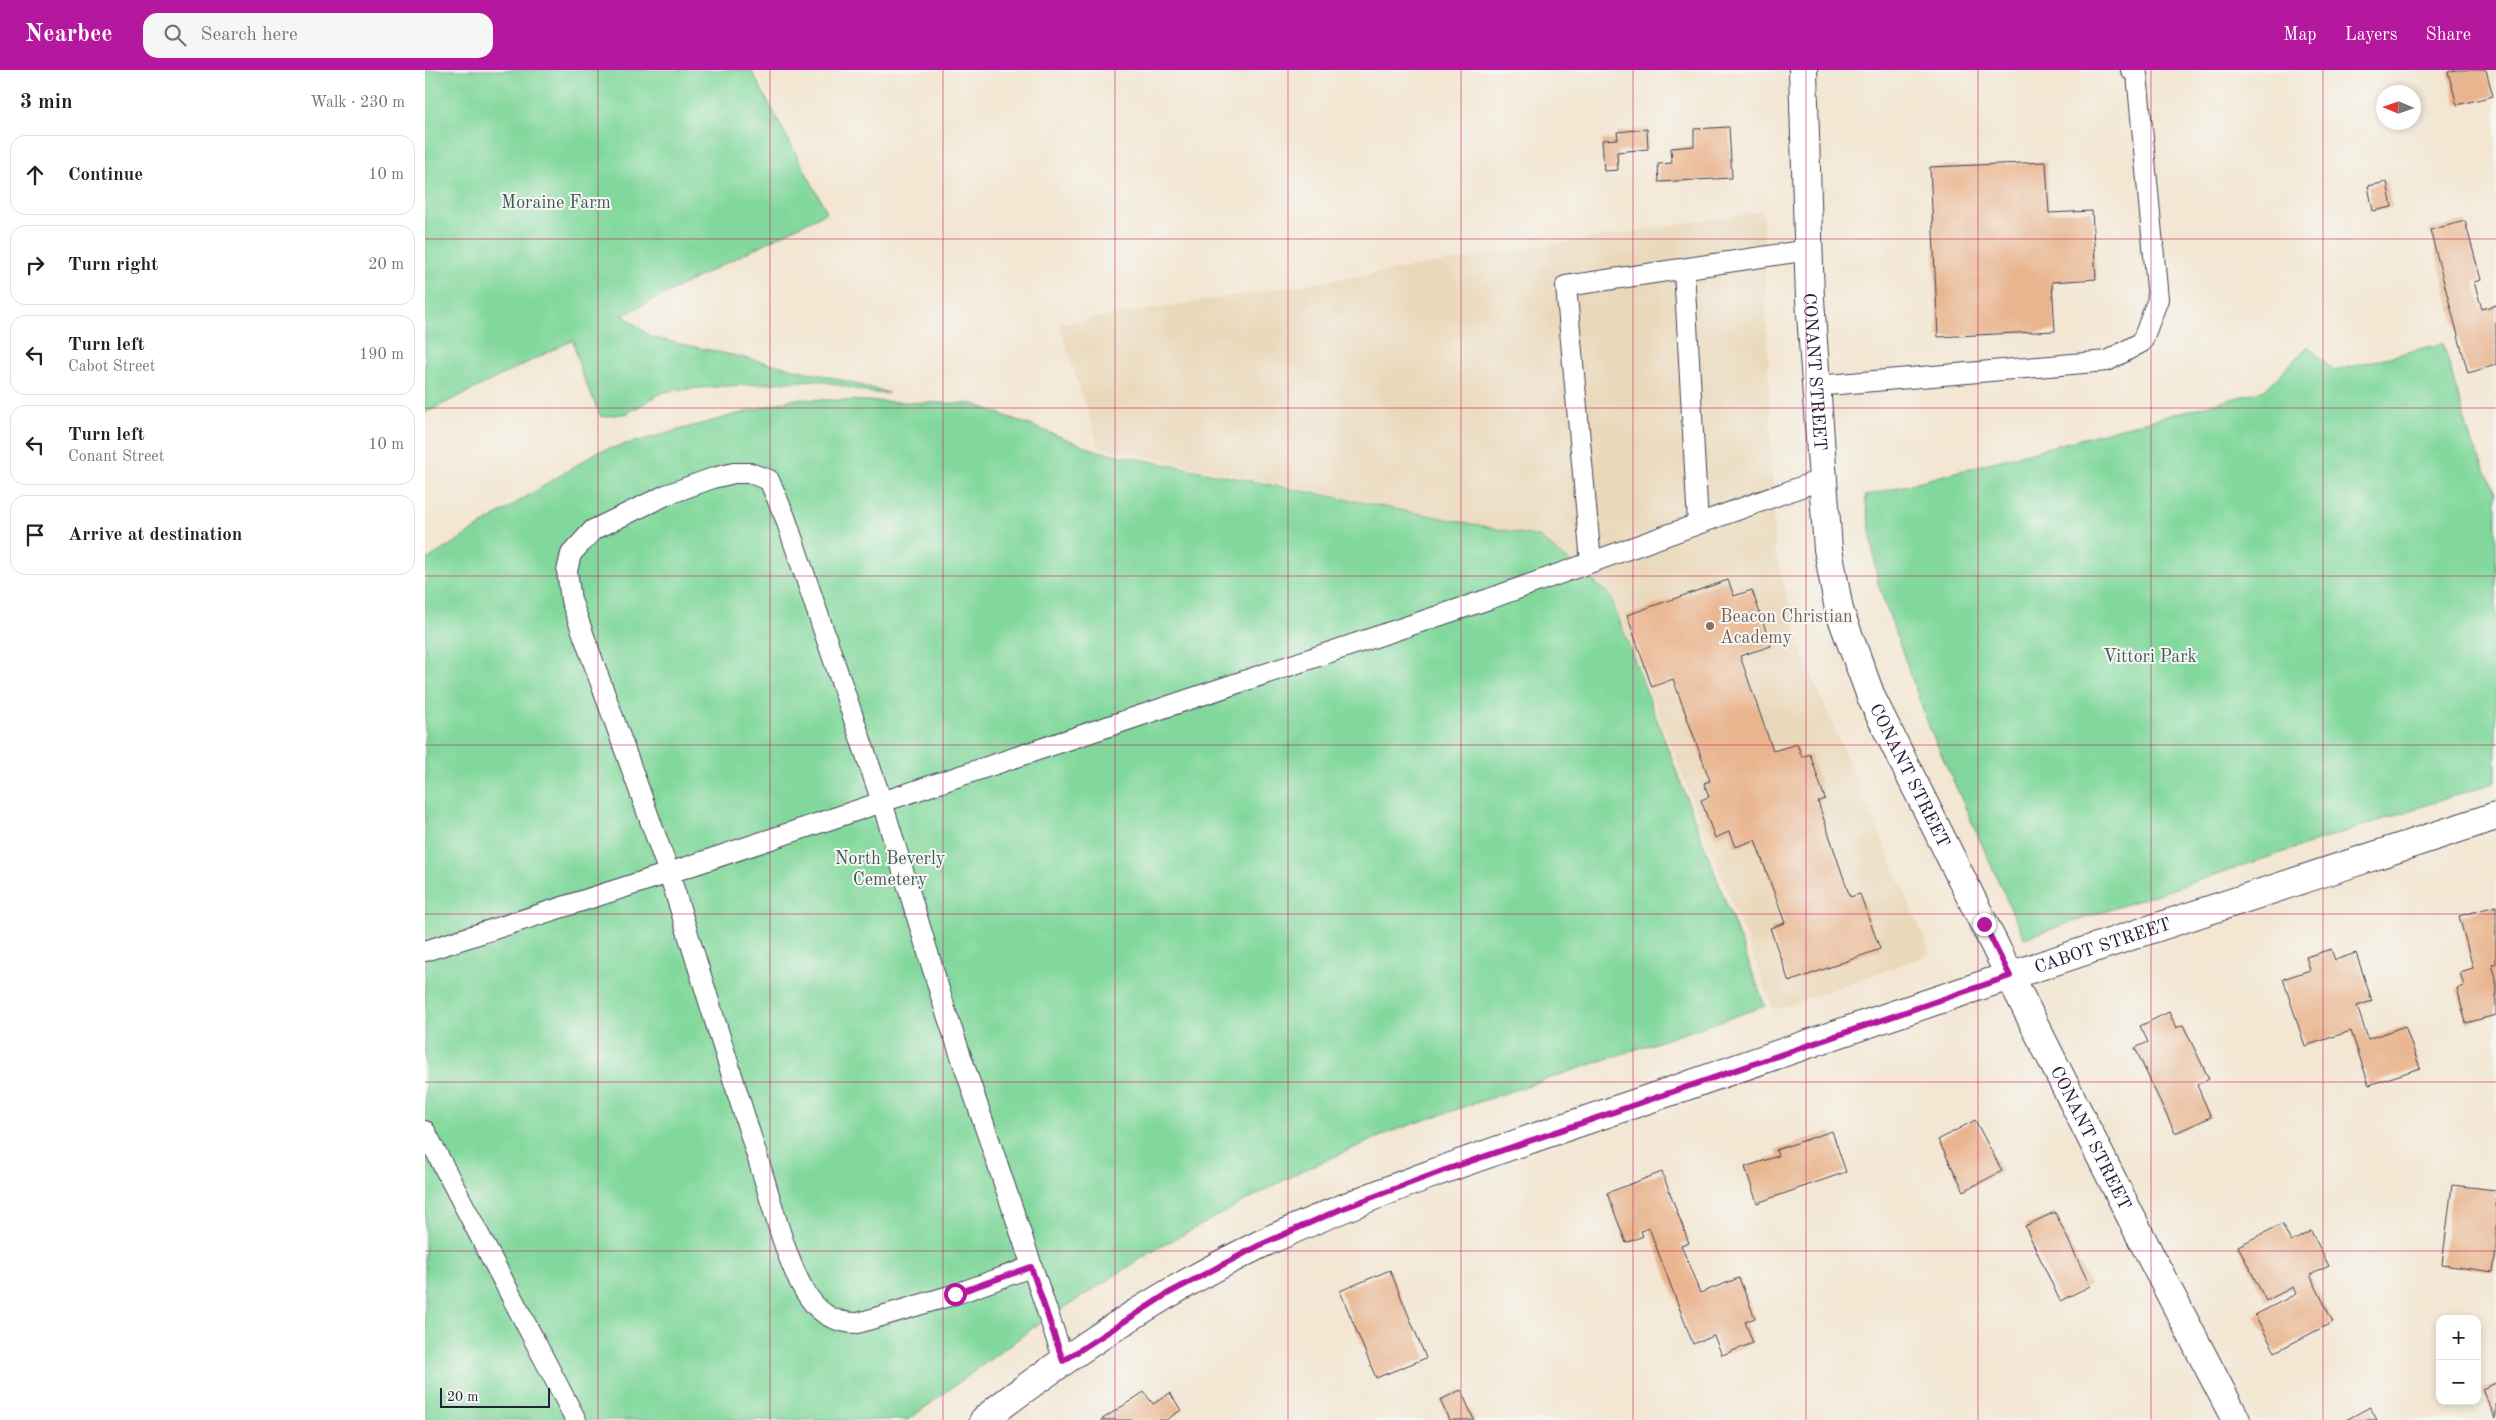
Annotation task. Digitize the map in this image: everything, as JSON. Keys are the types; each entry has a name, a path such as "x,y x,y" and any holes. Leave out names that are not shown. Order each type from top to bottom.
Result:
{"main road":[{"name":"CONANT STREET","path":"1803,70 1816,386 1828,549 1839,610 1869,690 2151,1257 2236,1420"},
{"name":"CABOT STREET","path":"984,1420 1063,1361 1167,1294 1258,1246 1341,1209 1453,1166 2010,976 2496,816"}],"lane":[{"path":"1816,386 2107,361 2142,342 2158,299 2137,74 2131,70"},
{"path":"1591,562 1566,286 1809,250"},
{"path":"1684,269 1698,524"},
{"path":"1031,1267 955,1294 858,1324 841,1323 824,1315 809,1299 795,1273 669,873 571,600 567,571 571,554 593,530 666,495 713,478 734,473 750,473 769,480 785,517 883,802 945,1009 1063,1361"},
{"path":"425,951 669,873 1229,687 1591,562 1823,479"},
{"path":"425,1131 576,1420"}],"shaded area":[{"name":"Beacon Christian Academy","path":"1763,211 1775,552 1804,658 1931,954 1774,1010 1611,593 1538,537 1099,447 1059,324"}],"green space":[{"name":"Moraine Farm","path":"425,70 751,70 827,212 623,315 651,337 830,377 889,393 872,393 817,380 699,388 663,392 628,413 601,417 581,372 573,340 425,413"},
{"name":"Vittori Park","path":"2443,343 2472,444 2496,492 2496,782 2024,938 1930,729 1878,584 1865,496 2265,390 2308,346 2334,371"},
{"name":"North Beverly Cemetery","path":"794,399 974,404 1098,451 1539,537 1610,595 1765,1006 1395,1130 1299,1172 1158,1248 1034,1327 908,1420 425,1420 425,561 597,452"}],"building":[{"path":"2457,70 2486,70 2493,96 2457,105 2448,72"},
{"path":"1729,127 1732,178 1659,182 1658,164 1672,163 1671,148 1694,146 1694,129"},
{"path":"1647,129 1648,149 1617,152 1618,170 1604,171 1602,140 1618,139 1617,132"},
{"path":"2046,162 2049,213 2092,211 2096,279 2052,282 2055,331 1938,337 1930,167"},
{"path":"2387,182 2392,207 2373,211 2368,186"},
{"path":"2465,221 2481,280 2474,282 2482,309 2496,305 2496,365 2468,373 2430,230"},
{"path":"1728,580 1734,596 1752,590 1771,646 1740,656 1773,751 1797,744 1802,757 1810,754 1825,799 1818,802 1850,897 1860,894 1880,949 1789,982 1770,928 1785,923 1755,840 1735,847 1729,832 1715,838 1701,800 1709,797 1704,783 1710,781 1673,679 1652,687 1627,615"},
{"path":"2496,906 2496,964 2492,965 2496,977 2496,1015 2466,1023 2457,988 2464,986 2460,972 2473,968 2459,916"},
{"path":"2331,949 2335,960 2356,953 2372,1001 2357,1006 2368,1039 2405,1026 2420,1068 2369,1085 2351,1031 2305,1046 2283,979 2310,970 2306,957"},
{"path":"2169,1012 2176,1028 2183,1025 2209,1079 2197,1085 2211,1117 2175,1133 2135,1048 2148,1042 2140,1026"},
{"path":"1975,1120 2002,1171 1964,1191 1938,1140"},
{"path":"1832,1131 1846,1172 1757,1203 1745,1167 1778,1156 1776,1150"},
{"path":"1662,1172 1689,1243 1681,1245 1700,1293 1739,1278 1755,1318 1745,1322 1753,1343 1722,1355 1714,1336 1693,1344 1649,1228 1641,1231 1643,1236 1626,1243 1607,1193"},
{"path":"2452,1185 2496,1190 2496,1250 2493,1272 2442,1265"},
{"path":"2055,1212 2090,1286 2060,1301 2025,1226"},
{"path":"2282,1224 2291,1242 2311,1231 2329,1266 2310,1275 2333,1322 2275,1352 2255,1315 2296,1294 2293,1287 2266,1301 2238,1246"},
{"path":"1390,1270 1426,1358 1376,1378 1340,1291"},
{"path":"2496,1383 2496,1419 2482,1389"},
{"path":"1461,1390 1474,1420 1449,1420 1440,1400"},
{"path":"1144,1392 1153,1404 1170,1393 1181,1410 1166,1420 1101,1420"},
{"path":"2370,1407 2377,1420 2346,1420"}],"place":[{"name":"Beacon Christian Academy","path":"1710,626"}],"route":[{"path":"955,1294 1031,1267 1063,1361 1103,1333 1167,1294 1258,1246 1341,1209 1445,1170 1720,1074 2010,976 1984,924"}]}
